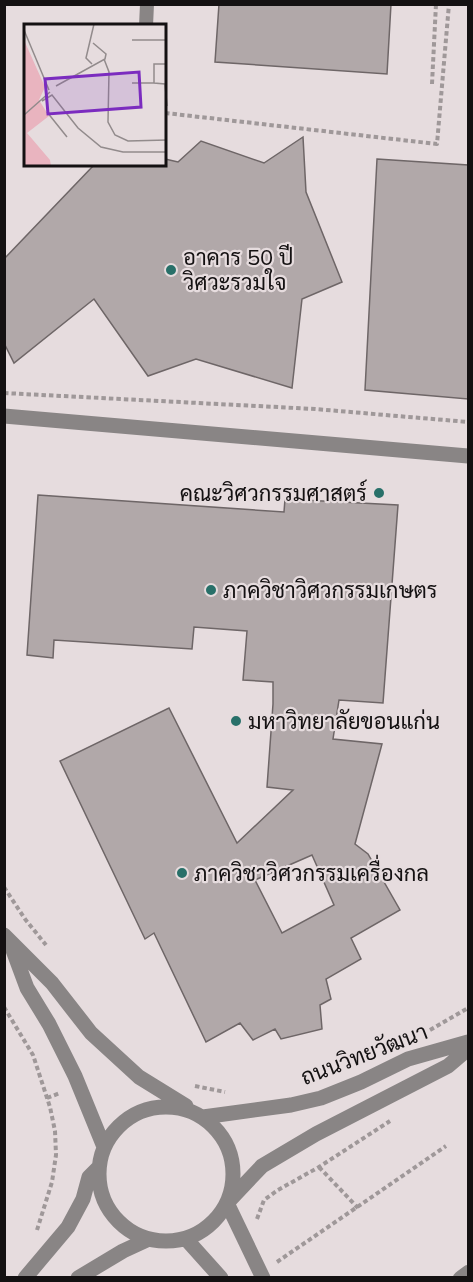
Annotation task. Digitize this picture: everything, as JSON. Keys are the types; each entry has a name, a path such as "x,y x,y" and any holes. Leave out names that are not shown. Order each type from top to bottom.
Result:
{"street":[{"path":"4,416 468,456"},
{"path":"6,937 52,983 98,1040 139,1077 199,1115 218,1130 228,1147 233,1165 233,1184 227,1203 261,1275"},
{"path":"6,937 27,988 49,1024 75,1076 104,1147"},
{"name":"ถนนวิทยวัฒนา","path":"199,1115 291,1105 321,1098 408,1059 468,1042"},
{"path":"199,1115 178,1107 160,1106 142,1110 127,1119 114,1131 104,1147 99,1167 100,1186 106,1206 117,1220 132,1232 149,1239 168,1242 186,1239 203,1231 217,1219 227,1203 262,1166 316,1134 448,1066 468,1049"},
{"path":"25,1278 68,1227 83,1198 89,1177 99,1167"},
{"path":"78,1278 123,1251 149,1239"},
{"path":"186,1239 220,1278"}],"lane":[{"path":"146,24 147,4"},
{"path":"460,1278 468,1272"}],"path":[{"path":"432,84 436,4"},
{"path":"166,113 437,144 449,4"},
{"path":"4,393 315,409 468,422"},
{"path":"4,887 25,919 53,954"},
{"path":"4,1007 33,1055 56,1131 56,1155 52,1182 45,1208 33,1235"},
{"path":"425,1032 468,1008"},
{"path":"193,1085 236,1094"},
{"path":"258,1227 257,1219 264,1200 399,1116"},
{"path":"261,1275 446,1146"},
{"path":"319,1167 358,1208"}],"building":[{"path":"219,4 391,4 387,74 215,62"},
{"name":"อาคาร 50 ปี วิศวะรวมใจ","path":"303,137 306,192 342,282 302,299 292,388 196,359 148,376 94,299 14,363 4,343 4,259 93,166 166,166 166,159 178,162 201,141 264,163"},
{"path":"377,159 468,165 468,399 365,390"},
{"path":"38,495 284,512 285,499 398,505 383,703 339,700 333,739 382,744 355,844 368,854 400,910 351,938 361,959 326,979 331,999 320,1005 322,1029 281,1039 275,1029 253,1040 240,1023 206,1042 154,933 145,939 60,761 169,708 237,843 293,790 267,787 273,682 243,680 247,631 194,627 192,649 54,640 53,658 27,655","holes":["312,855 334,905 282,933 255,880"]}],"place":[{"name":"อาคาร 50 ปี วิศวะรวมใจ","path":"171,270"},
{"name":"คณะวิศวกรรมศาสตร์","path":"379,493"},
{"name":"ภาควิชาวิศวกรรมเกษตร","path":"211,590"},
{"name":"มหาวิทยาลัยขอนแก่น","path":"236,721"},
{"name":"ภาควิชาวิศวกรรมเครื่องกล","path":"182,873"}]}
